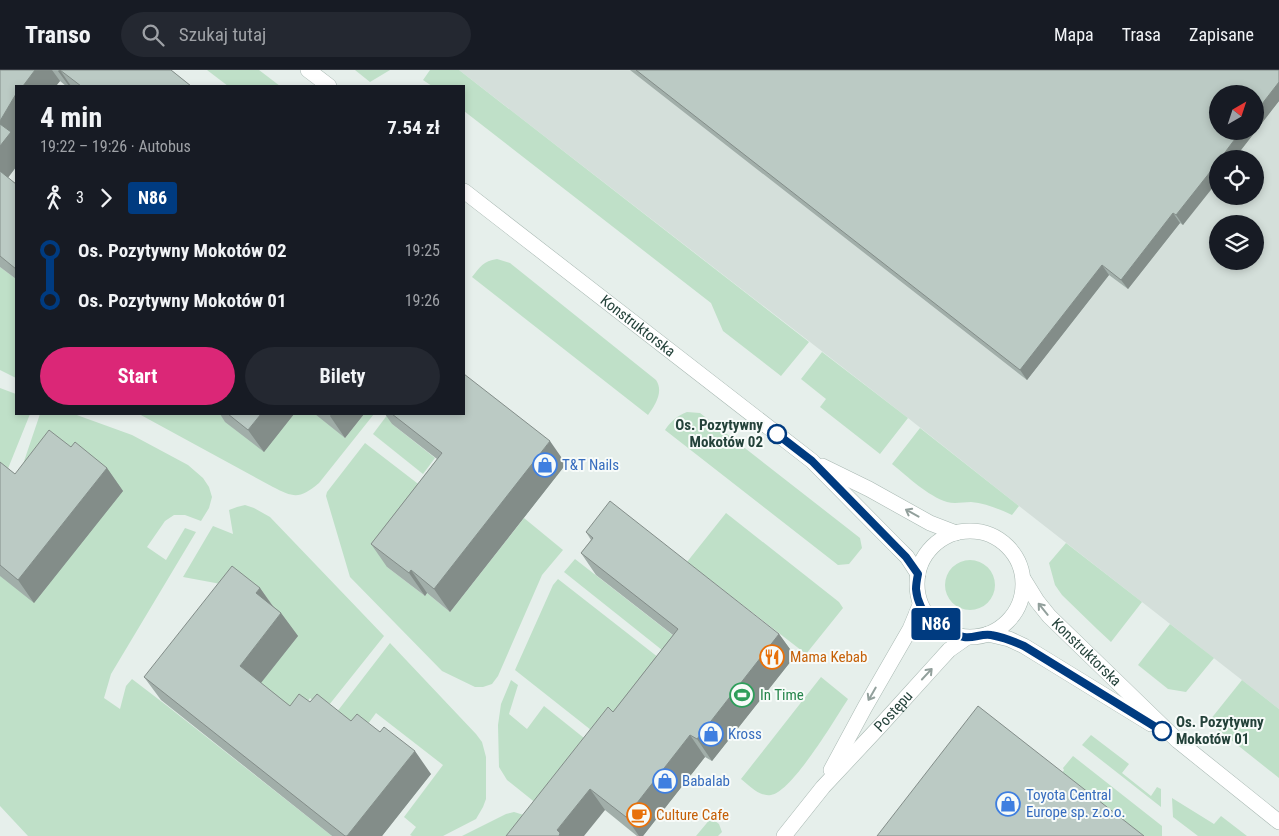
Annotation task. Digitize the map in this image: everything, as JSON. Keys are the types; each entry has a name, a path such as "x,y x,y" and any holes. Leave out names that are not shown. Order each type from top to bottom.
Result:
{"street":[{"path":"308,70 328,85"},
{"name":"Konstruktorska","path":"465,192 812,461 901,551 918,574"},
{"name":"Konstruktorska","path":"812,461 869,489 930,523 956,533"},
{"path":"968,531 984,533 998,539 1013,551 1022,566 1024,580 1020,605 1013,617 1002,628 988,634 966,638 952,634 939,627 927,616 920,605 916,589 918,574 924,558 934,546 956,533 968,531"},
{"name":"Konstruktorska","path":"1024,580 1049,616 1178,741 1279,822"},
{"name":"Postępu","path":"822,787 910,629 920,605"},
{"name":"Konstruktorska","path":"988,634 1009,639 1031,650 1178,741"},
{"name":"Postępu","path":"784,836 822,787 938,661 949,650 966,638"}],"shaded area":[{"path":"459,70 1279,70 1279,709"}],"green space":[{"path":"207,70 259,70 279,85 227,85"},
{"path":"355,70 390,70 370,82"},
{"path":"430,70 459,70 809,342 781,376 723,331 711,303 465,112 465,85 430,85 423,80"},
{"path":"497,259 510,263 656,380 659,394 656,403 648,415 472,277 485,263"},
{"path":"0,267 15,278 15,378 0,370"},
{"path":"822,352 908,418 880,454 820,407 826,399 801,379"},
{"path":"0,388 15,394 15,415 30,415 5,476 0,472"},
{"path":"687,412 700,413 860,538 862,548 849,564 838,565 665,430 674,419"},
{"path":"40,415 77,415 132,435 188,465 203,478 209,487 212,497 209,508 201,521 185,515 174,515 165,521 147,547 166,560 185,528 196,532 111,674 104,698 120,709 126,686 132,679 332,836 28,836 0,806 0,575 34,602 16,485"},
{"path":"141,415 320,415 345,438 363,415 373,415 319,483 307,492 292,495 273,487"},
{"path":"388,415 392,424 435,458 423,474 373,434"},
{"path":"920,428 1019,506 1012,515 971,502 947,502 918,486 892,464"},
{"path":"365,443 439,500 387,567 425,596 427,593 450,612 524,518 563,550 542,575 498,676 492,684 475,687 442,671 350,577 326,496 327,492"},
{"path":"245,505 270,517 384,636 325,710 310,698 294,719 256,689 297,636 248,589 183,577 213,526 233,534 229,510"},
{"path":"726,513 839,602 843,608 806,654 687,562"},
{"path":"1066,543 1142,602 1111,642 1062,595 1055,585 1049,563"},
{"path":"575,559 679,640 667,654 564,572"},
{"path":"965,560 975,560 988,567 995,580 995,590 988,603 975,610 965,610 956,606 949,599 945,590 945,580 949,571 956,564"},
{"path":"558,579 677,672 610,745 515,670 553,585"},
{"path":"1170,624 1214,658 1186,692 1168,689 1138,665"},
{"path":"390,643 482,742 486,757 486,799 483,807 476,819 443,836 412,836 410,835 416,827 404,817 443,765 376,713 359,736 333,717"},
{"path":"821,677 848,699 813,753 790,782 780,791 771,795 758,792 741,779"},
{"path":"511,680 518,685 509,714 527,729 544,706 604,754 542,808 507,780 499,767 498,725 501,704"},
{"path":"1242,680 1279,709 1279,778 1216,728 1217,726 1210,720"},
{"path":"1091,735 1129,764 1122,773 1151,796 1157,787 1161,789 1161,807 1082,745"},
{"path":"1073,756 1162,826 1162,836 1137,836 1060,776 1064,770 1063,768"},
{"path":"1172,798 1214,824 1221,816 1247,836 1198,836 1173,817"},
{"path":"514,812 527,816 521,836 462,836 506,814"},
{"path":"711,818 719,824 722,832 718,836 696,836"}],"building":[{"path":"0,70 35,70 24,85 15,85 15,96 0,121"},
{"path":"60,70 171,70 190,85 80,85"},
{"path":"636,70 1279,70 1279,82 1264,101 1264,85 1209,85 1209,140 1234,140 1227,150 1209,150 1209,173 1176,215 1173,213 1121,280 1102,265 1020,370"},
{"path":"0,124 11,132 0,146"},
{"path":"0,171 15,183 15,268 0,256"},
{"path":"465,375 550,441 434,589 411,570 409,573 371,544 442,453 393,415 465,415"},
{"path":"229,415 260,415 248,430"},
{"path":"49,430 71,447 75,442 107,468 18,580 0,565 0,462 15,474"},
{"path":"610,501 779,634 697,739 690,735 626,817 590,789 557,830 560,833 559,836 506,836 608,707 613,712 678,629 581,553 593,538 586,532"},
{"path":"232,566 260,588 256,593 281,613 240,666 290,706 299,694 310,702 317,694 351,721 357,714 380,732 384,727 415,751 347,836 144,677"},
{"name":"Toyota Central Europe sp. z.o.o.","path":"978,706 1144,836 877,836"}],"bus line":[{"name":"N86","path":"777,434 812,461 906,557 918,574 916,589 920,605 927,616 939,627 952,634 966,638 988,634 1009,639 1046,659 1162,731"}],"place":[{"name":"Os. Pozytywny Mokotów 02","path":"777,434"},
{"name":"T&T Nails","path":"545,465"},
{"name":"Mama Kebab","path":"772,657"},
{"name":"In Time","path":"742,695"},
{"name":"Os. Pozytywny Mokotów 01","path":"1162,731"},
{"name":"Kross","path":"711,734"},
{"name":"Babalab","path":"665,781"},
{"name":"Toyota Central Europe sp. z.o.o.","path":"1008,804"},
{"name":"Culture Cafe","path":"639,815"}]}
